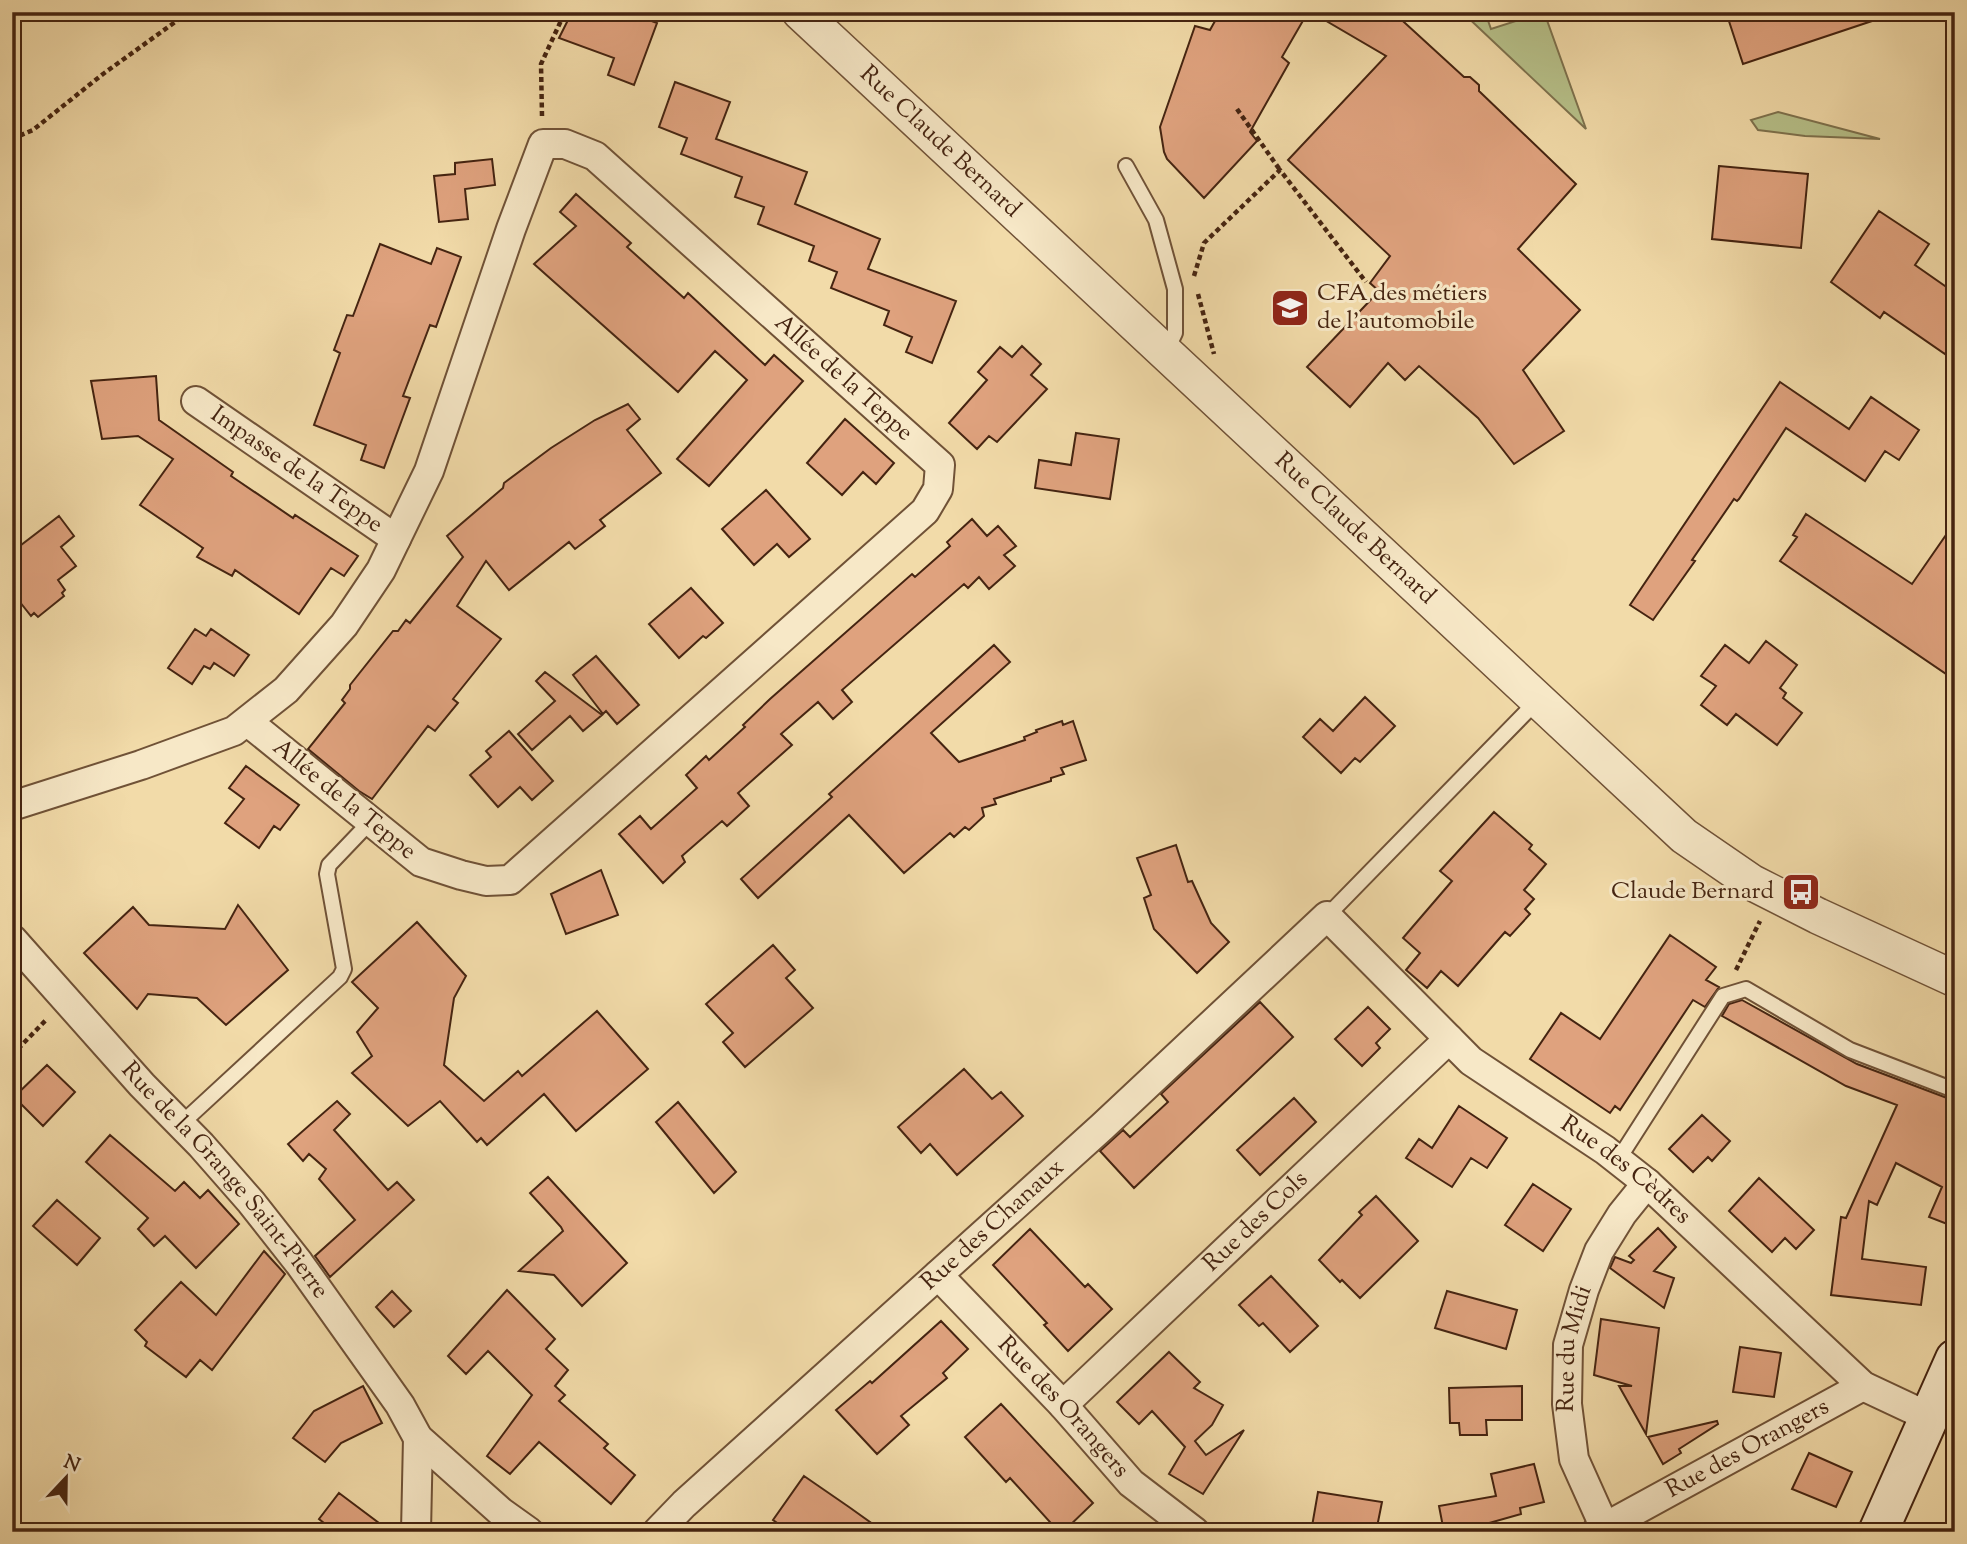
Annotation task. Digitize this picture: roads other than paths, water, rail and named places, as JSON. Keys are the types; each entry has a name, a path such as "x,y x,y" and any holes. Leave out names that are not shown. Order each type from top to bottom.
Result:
{"main road":[{"path":"1878,1532 1955,1359"}],"street":[{"name":"Rue Claude Bernard","path":"800,12 1684,836 1751,882 1955,979"},
{"name":"Allée de la Teppe","path":"12,806 141,765 234,731 286,690 344,625 382,570 429,471 511,229 543,144 565,144 595,156 940,465 938,489 925,511 510,880 486,881 421,862 248,722"},
{"name":"Impasse de la Teppe","path":"196,401 396,539"},
{"name":"Rue des Cèdres","path":"1327,916 1471,1061 1618,1160 1647,1183 1863,1386 1929,1417"},
{"name":"Rue des Chanaux","path":"657,1532 684,1504 1102,1127 1327,916"},
{"name":"Rue de la Grange Saint-Pierre","path":"12,939 251,1202 299,1263 400,1405 418,1438"},
{"name":"Rue des Cols","path":"1063,1405 1449,1040"},
{"name":"Rue du Midi","path":"1600,1530 1574,1459 1567,1404 1568,1345 1599,1251 1622,1214 1647,1183"},
{"name":"Rue des Orangers","path":"938,1275 1063,1405 1131,1483 1195,1532"},
{"name":"Rue des Orangers","path":"1600,1530 1863,1386"},
{"path":"416,1532 418,1438"},
{"path":"418,1438 501,1512 529,1532"}],"lane":[{"path":"1126,166 1156,220 1175,289 1175,333 1165,354"},
{"path":"1327,916 1538,700"},
{"path":"181,1124 340,977 344,969 327,874 329,865 371,821"},
{"path":"1618,1160 1723,996 1746,989 1850,1050 1954,1090"}],"place":[{"name":"CFA des métiers de l'automobile","path":"1290,308"},
{"name":"Claude Bernard","path":"1801,892"}]}
